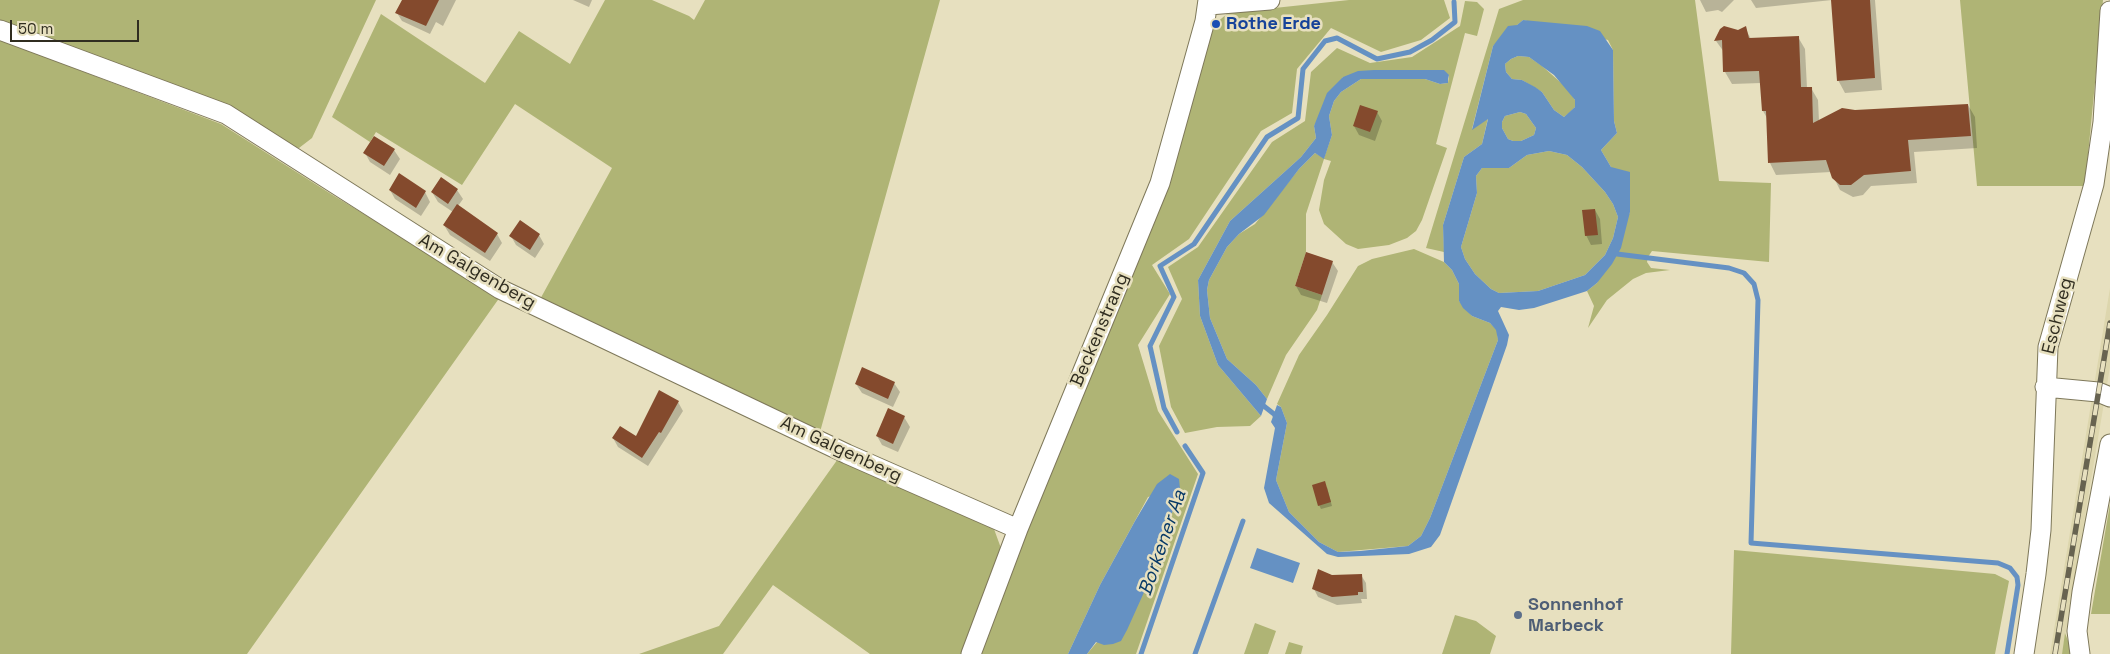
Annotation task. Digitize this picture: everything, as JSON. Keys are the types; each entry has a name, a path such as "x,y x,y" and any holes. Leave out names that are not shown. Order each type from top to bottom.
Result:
{"street":[{"path":"1208,2 1270,0"},
{"name":"Beckenstrang","path":"971,654 1018,529 1160,183 1208,2"},
{"name":"Eschweg","path":"2024,654 2041,530 2045,387 2050,334 2094,184 2103,122 2110,11"},
{"name":"Am Galgenberg","path":"0,30 226,114 500,289 847,454 1018,529"},
{"path":"2045,387 2098,392 2110,396"},
{"path":"2080,654 2077,631 2082,592 2110,444"}],"shaded area":[{"path":"2110,288 2110,367 2062,654 2050,654"}],"green space":[{"path":"0,0 376,0 312,138 299,148 287,146 0,24"},
{"path":"605,0 652,0 694,20 705,0 940,0 820,432 538,303 612,168 515,104 462,185 376,132 370,142 332,117 381,14 485,83 519,31 570,64"},
{"path":"1349,0 1444,0 1450,18 1421,40 1381,52 1331,28 1297,69 1292,113 1261,131 1189,239 1152,265 1170,294 1138,345 1158,411 1198,474 1136,654 1087,654 1150,579 1180,489 1148,497 1100,585 1068,654 978,654 1209,29 1228,13"},
{"path":"1523,0 1695,0 1719,181 1771,183 1769,262 1652,251 1647,262 1651,268 1670,270 1646,273 1633,279 1607,300 1588,328 1594,306 1587,291 1597,283 1630,212 1611,167 1601,150 1617,133 1614,121 1613,50 1608,40 1523,20 1493,46 1472,129 1488,118 1482,144 1464,157 1443,225 1444,252 1426,248 1499,9"},
{"path":"1960,0 2103,0 2085,186 1977,186"},
{"path":"1465,1 1477,2 1484,9 1477,36 1465,33 1436,144 1447,148 1422,220 1416,231 1407,238 1389,245 1358,249 1346,244 1324,224 1319,210 1324,180 1331,161 1324,159 1306,214 1306,252 1295,286 1322,295 1317,310 1286,355 1267,399 1256,385 1227,359 1210,318 1207,290 1209,280 1227,247 1239,234 1255,224 1299,169 1315,153 1324,158 1332,135 1329,116 1334,101 1341,92 1361,79 1425,79 1440,84 1448,83 1449,75 1343,77 1314,126 1316,138 1301,157 1230,221 1198,280 1200,316 1218,365 1261,416 1250,426 1217,427 1185,433 1171,407 1159,346 1182,299 1168,267 1198,247 1272,142 1305,121 1311,72 1337,48 1370,63 1412,57 1460,26"},
{"path":"0,40 221,124 331,194 500,297 247,654 0,654"},
{"path":"1518,56 1529,57 1567,88 1575,100 1575,107 1569,113 1564,117 1554,110 1542,92 1522,80 1512,79 1506,72 1505,64"},
{"path":"1520,112 1526,114 1536,128 1534,135 1521,141 1513,141 1508,139 1502,128 1502,122 1505,116"},
{"path":"1549,151 1567,155 1582,167 1605,192 1613,204 1618,217 1613,238 1605,255 1585,275 1538,291 1499,293 1491,289 1475,274 1465,259 1461,247 1477,193 1476,176 1482,168 1509,168 1527,155"},
{"path":"1414,249 1444,262 1452,270 1459,284 1459,301 1472,316 1490,323 1497,330 1498,340 1430,518 1421,536 1408,546 1338,552 1319,542 1289,512 1276,480 1287,423 1281,407 1277,404 1299,355 1358,266 1372,259"},
{"path":"840,456 994,529 1002,551 965,654 870,654 773,585 723,654 639,654 719,626"},
{"path":"2110,504 2110,614 2091,614"},
{"path":"1734,550 1995,574 2009,581 1995,654 1731,654"},
{"path":"1455,615 1476,621 1496,636 1490,654 1442,654"},
{"path":"1255,623 1276,631 1268,654 1244,654"},
{"path":"2065,633 2073,654 2062,654"},
{"path":"1289,642 1303,646 1301,654 1285,654"}],"water":[{"path":"1523,20 1587,26 1600,31 1613,50 1614,121 1617,133 1601,150 1611,167 1630,172 1630,212 1621,248 1612,264 1597,283 1587,291 1534,308 1519,310 1501,307 1498,311 1509,335 1507,345 1440,535 1431,547 1409,554 1338,557 1327,554 1269,503 1264,488 1275,428 1271,422 1277,405 1281,407 1287,423 1276,480 1289,512 1319,542 1338,552 1360,551 1408,546 1421,536 1430,518 1498,340 1496,330 1490,323 1472,316 1463,308 1459,301 1459,284 1452,270 1444,262 1443,225 1464,157 1482,144 1488,119 1472,130 1493,46 1508,26 1517,25","holes":["1518,56 1529,57 1554,75 1575,100 1575,107 1564,117 1554,110 1542,92 1522,80 1512,79 1506,72 1505,64","1520,112 1526,114 1536,128 1534,135 1521,141 1508,139 1502,128 1505,116","1549,151 1567,155 1582,167 1605,192 1613,204 1618,217 1613,238 1605,255 1585,275 1538,291 1499,293 1491,289 1475,274 1465,259 1461,247 1477,193 1476,176 1482,168 1509,168 1527,155"]},
{"path":"1444,70 1449,75 1448,83 1440,84 1425,79 1361,79 1341,92 1334,101 1329,116 1332,135 1324,159 1315,153 1299,169 1264,215 1239,234 1227,247 1209,280 1207,290 1210,318 1227,359 1256,385 1267,399 1261,416 1218,365 1200,316 1198,280 1230,221 1301,157 1316,138 1314,126 1327,93 1343,77 1358,71"},
{"path":"1170,474 1179,479 1180,489 1150,579 1121,641 1104,645 1096,642 1087,654 1068,654 1100,585 1135,521 1157,484"},
{"path":"1257,548 1300,563 1293,583 1250,568"}],"building":[{"path":"402,0 439,0 426,26 395,13"},
{"path":"1831,0 1870,0 1875,78 1837,81"},
{"path":"1724,26 1738,30 1746,26 1749,38 1799,36 1801,87 1812,87 1813,123 1842,108 1855,110 1968,104 1971,136 1908,140 1911,171 1864,175 1851,185 1840,185 1832,178 1826,160 1768,163 1766,111 1762,111 1759,71 1723,72 1722,40 1714,41 1720,29"},
{"path":"1360,105 1378,111 1370,132 1353,126"},
{"path":"374,136 395,149 384,166 363,153"},
{"path":"399,173 426,191 416,208 389,190"},
{"path":"441,177 458,189 448,204 431,192"},
{"path":"457,204 498,233 485,253 443,225"},
{"path":"1595,209 1598,235 1585,236 1582,210"},
{"path":"520,220 540,234 530,250 509,236"},
{"path":"1306,252 1333,261 1322,295 1295,286"},
{"path":"862,367 895,382 888,399 855,384"},
{"path":"659,390 679,401 661,433 659,432 642,458 612,438 620,426 636,436"},
{"path":"888,408 905,416 893,444 876,436"},
{"path":"1325,481 1331,502 1318,506 1312,485"},
{"path":"1318,569 1332,575 1362,574 1363,592 1358,592 1358,595 1332,597 1312,589"}],"waterway":[{"path":"1177,432 1164,408 1150,346 1174,297 1160,266 1194,244 1267,137 1298,118 1303,69 1325,41 1337,38 1377,59 1410,52 1432,40 1455,22 1454,2"},
{"path":"1617,254 1729,268 1744,273 1754,284 1758,300 1751,543 1998,563 2010,568 2017,577 2018,585 2007,654"},
{"path":"1260,403 1274,414 1277,419"},
{"name":"Borkener Aa","path":"1141,654 1203,473 1185,446"},
{"path":"1195,654 1243,521"}],"railway":[{"path":"2055,654 2110,323"}],"place":[{"name":"Rothe Erde","path":"1216,24"},
{"name":"Sonnenhof Marbeck","path":"1518,615"}]}
